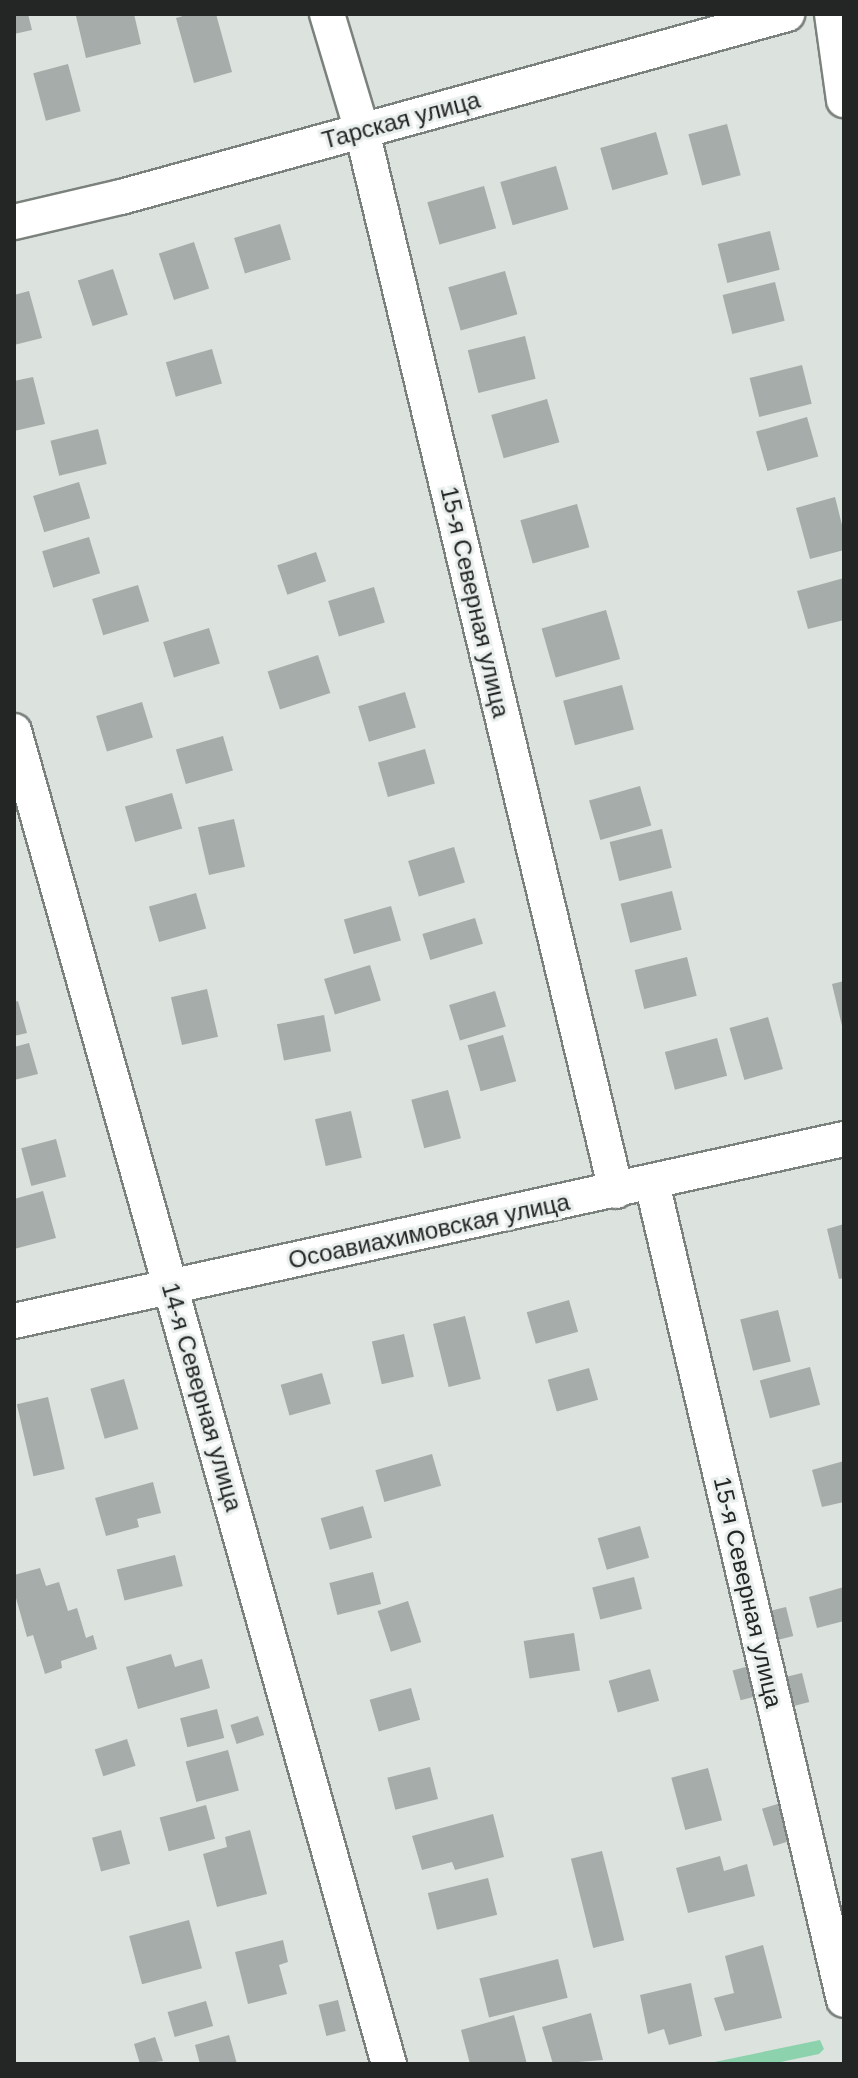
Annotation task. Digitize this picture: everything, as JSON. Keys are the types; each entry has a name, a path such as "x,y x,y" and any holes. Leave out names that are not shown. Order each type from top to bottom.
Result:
{"street":[{"name":"15-я Северная улица","path":"327,14 362,131 616,1191"},
{"name":"Тарская улица","path":"14,222 121,197 787,14"},
{"path":"832,14 844,100"},
{"name":"14-я Северная улица","path":"14,731 389,2064"},
{"name":"Осоавиахимовская улица","path":"14,1321 844,1139"},
{"name":"15-я Северная улица","path":"652,1183 844,2000"}],"green space":[{"path":"820,2040 824,2049 819,2054 771,2064 705,2064"}],"building":[{"path":"14,14 28,14 32,30 14,34"},
{"path":"134,14 141,44 86,58 76,16"},
{"path":"190,14 216,14 232,72 194,83 176,18"},
{"path":"68,64 81,111 46,121 33,73"},
{"path":"727,124 741,175 702,186 688,134"},
{"path":"656,132 668,174 612,190 600,148"},
{"path":"556,166 568,209 513,225 500,182"},
{"path":"484,186 496,228 439,245 427,202"},
{"path":"280,224 291,259 245,273 234,238"},
{"path":"770,231 780,270 727,283 718,244"},
{"path":"194,242 209,289 174,300 159,253"},
{"path":"113,269 128,315 93,326 78,280"},
{"path":"505,271 517,314 461,331 448,287"},
{"path":"775,282 785,321 732,334 723,295"},
{"path":"29,291 42,338 14,345 14,295"},
{"path":"525,336 536,379 478,393 468,350"},
{"path":"212,349 222,384 176,397 166,362"},
{"path":"802,365 812,404 759,417 750,378"},
{"path":"33,377 45,424 14,431 14,381"},
{"path":"547,399 559,442 504,458 491,415"},
{"path":"807,417 818,456 767,471 756,432"},
{"path":"98,429 107,464 59,476 50,441"},
{"path":"79,482 90,518 44,532 33,496"},
{"path":"835,497 844,533 844,550 810,559 796,508"},
{"path":"577,504 589,547 533,564 520,520"},
{"path":"89,537 100,573 53,588 42,551"},
{"path":"316,552 326,581 287,595 277,565"},
{"path":"844,578 844,620 808,629 797,591"},
{"path":"138,585 149,621 103,635 92,599"},
{"path":"374,587 385,622 339,636 328,601"},
{"path":"606,610 620,659 556,677 542,628"},
{"path":"209,628 220,663 174,677 163,642"},
{"path":"318,655 330,693 280,709 268,671"},
{"path":"622,685 634,729 575,745 563,701"},
{"path":"405,692 416,727 369,742 358,706"},
{"path":"142,702 153,737 107,751 96,716"},
{"path":"223,736 233,771 186,784 176,750"},
{"path":"425,749 435,784 388,797 378,763"},
{"path":"640,786 651,825 600,840 589,801"},
{"path":"172,793 182,829 135,842 125,807"},
{"path":"234,819 245,867 209,875 198,827"},
{"path":"662,829 672,868 619,881 610,842"},
{"path":"454,847 465,882 419,896 408,861"},
{"path":"672,891 682,930 630,943 621,904"},
{"path":"196,893 206,929 159,942 149,907"},
{"path":"391,906 401,941 354,954 344,920"},
{"path":"475,918 483,944 430,960 422,934"},
{"path":"687,957 697,996 644,1009 635,970"},
{"path":"370,965 381,1000 335,1014 324,979"},
{"path":"844,981 844,1030 843,1030 832,984"},
{"path":"207,989 218,1037 182,1045 171,997"},
{"path":"495,991 506,1026 460,1040 449,1005"},
{"path":"18,1001 27,1033 14,1036 14,1002"},
{"path":"324,1015 331,1051 284,1060 277,1024"},
{"path":"768,1017 783,1069 744,1080 730,1028"},
{"path":"503,1035 516,1081 481,1091 467,1045"},
{"path":"717,1038 727,1076 675,1090 665,1052"},
{"path":"29,1043 38,1074 14,1080 14,1047"},
{"path":"448,1090 461,1138 424,1148 411,1100"},
{"path":"351,1111 362,1158 326,1166 315,1119"},
{"path":"56,1139 66,1177 31,1186 21,1148"},
{"path":"43,1191 56,1238 14,1249 14,1199"},
{"path":"844,1224 844,1278 839,1279 827,1229"},
{"path":"569,1300 578,1332 536,1344 527,1312"},
{"path":"778,1310 791,1361 753,1371 740,1319"},
{"path":"465,1316 481,1379 449,1387 433,1324"},
{"path":"404,1334 414,1377 382,1384 372,1341"},
{"path":"810,1367 820,1405 770,1418 760,1380"},
{"path":"589,1368 598,1400 557,1412 548,1380"},
{"path":"322,1373 331,1404 289,1416 281,1385"},
{"path":"124,1379 138,1429 105,1439 90,1389"},
{"path":"48,1397 65,1469 33,1476 17,1404"},
{"path":"432,1454 441,1486 384,1502 375,1470"},
{"path":"844,1461 844,1502 822,1507 812,1470"},
{"path":"153,1482 161,1513 137,1519 139,1527 106,1536 95,1498"},
{"path":"363,1506 372,1538 330,1550 321,1518"},
{"path":"640,1526 649,1558 607,1570 598,1538"},
{"path":"175,1555 183,1586 125,1601 117,1570"},
{"path":"40,1568 46,1586 59,1582 68,1611 77,1608 86,1638 93,1635 97,1649 61,1661 62,1668 45,1674 33,1635 27,1637 14,1591 14,1575"},
{"path":"373,1572 381,1604 337,1615 329,1583"},
{"path":"634,1577 642,1609 600,1619 592,1587"},
{"path":"844,1587 844,1621 817,1628 809,1597"},
{"path":"408,1601 421,1642 391,1652 378,1611"},
{"path":"786,1607 793,1636 774,1641 767,1612"},
{"path":"574,1633 580,1671 530,1679 524,1641"},
{"path":"171,1654 175,1667 202,1659 210,1688 138,1709 126,1667"},
{"path":"749,1666 757,1696 741,1700 733,1670"},
{"path":"650,1669 659,1701 618,1713 609,1681"},
{"path":"802,1673 809,1702 790,1707 783,1678"},
{"path":"411,1688 420,1720 379,1732 370,1700"},
{"path":"217,1709 224,1738 187,1747 180,1718"},
{"path":"258,1716 264,1735 237,1744 230,1725"},
{"path":"127,1739 136,1766 103,1776 95,1750"},
{"path":"228,1750 239,1791 196,1802 185,1761"},
{"path":"430,1767 438,1799 395,1810 387,1778"},
{"path":"708,1768 722,1820 685,1830 671,1778"},
{"path":"784,1802 795,1839 773,1846 762,1809"},
{"path":"206,1805 215,1839 169,1851 160,1817"},
{"path":"493,1814 504,1857 455,1870 452,1862 422,1870 412,1836"},
{"path":"121,1830 130,1864 101,1872 92,1838"},
{"path":"250,1830 267,1894 217,1907 203,1854 227,1847 225,1837"},
{"path":"602,1851 624,1940 593,1948 571,1859"},
{"path":"720,1856 724,1871 747,1864 755,1896 688,1913 676,1868"},
{"path":"488,1878 497,1915 437,1930 428,1893"},
{"path":"189,1920 202,1968 142,1984 129,1936"},
{"path":"283,1940 288,1962 279,1965 287,1994 248,2004 235,1952"},
{"path":"763,1945 782,2018 725,2031 714,1998 734,1993 725,1956"},
{"path":"558,1959 568,1998 489,2017 479,1979"},
{"path":"691,1983 702,2036 669,2045 664,2029 648,2034 640,1995"},
{"path":"338,2000 346,2031 326,2036 319,2005"},
{"path":"206,2001 213,2026 175,2037 168,2012"},
{"path":"591,2013 603,2060 553,2064 542,2027"},
{"path":"514,2015 527,2064 470,2064 461,2030"},
{"path":"229,2035 237,2064 200,2064 195,2045"},
{"path":"155,2037 163,2061 140,2064 134,2044"}]}
